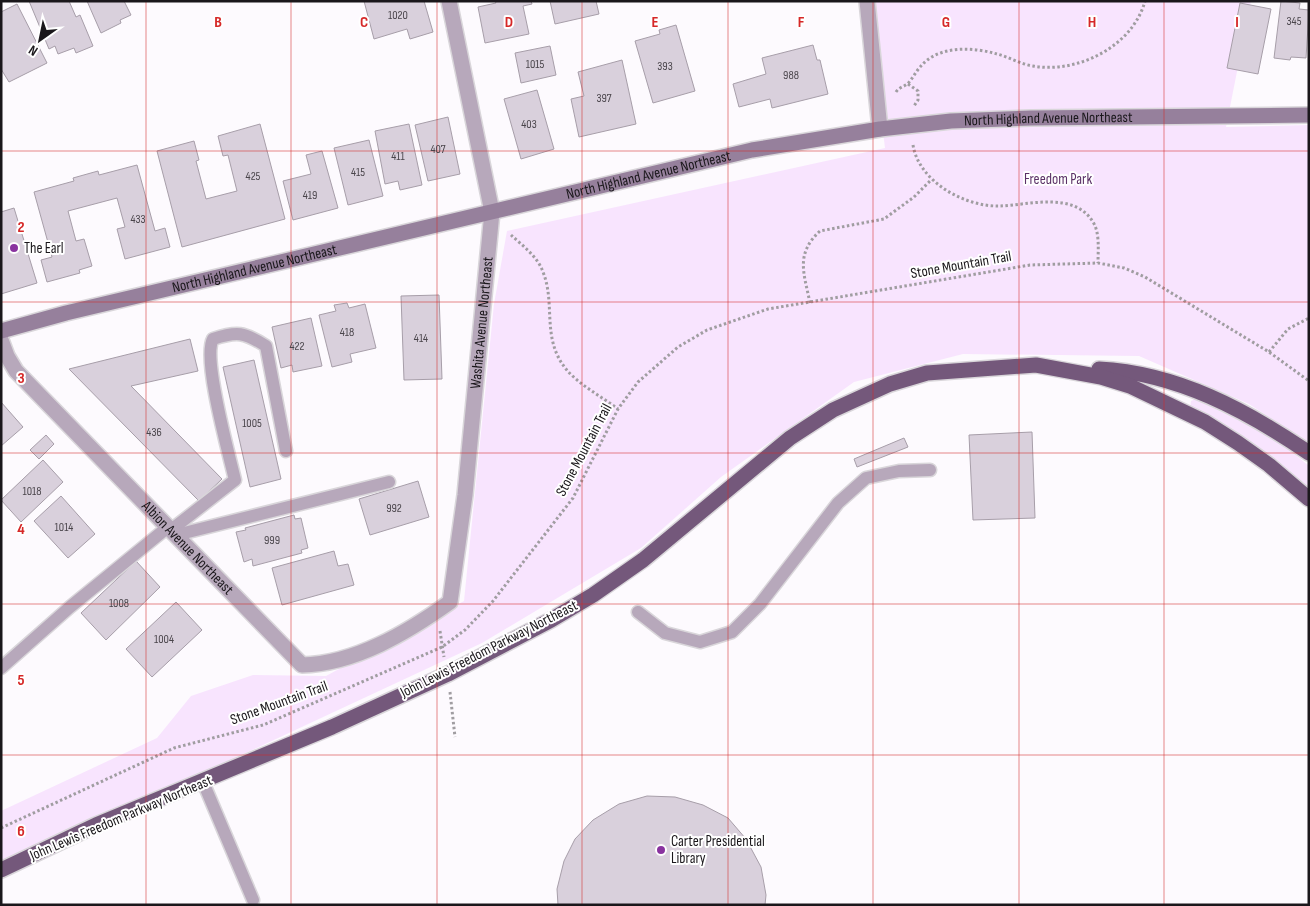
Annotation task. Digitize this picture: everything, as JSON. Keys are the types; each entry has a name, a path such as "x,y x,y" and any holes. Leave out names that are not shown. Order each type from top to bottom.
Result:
{"highway":[{"name":"John Lewis Freedom Parkway Northeast","path":"1,870 96,825 203,782 403,694 551,620 593,595 643,560 790,438 833,410 890,384 927,373 1017,365 1060,368"},
{"path":"1060,368 1102,369 1177,382 1269,426 1309,454"},
{"path":"1060,368 1130,386 1205,422 1269,465 1309,499"}],"main road":[{"name":"North Highland Avenue Northeast","path":"1,331 66,313 752,150 880,128 1031,118 1309,115"}],"street":[{"name":"Washita Avenue Northeast","path":"411,626 450,602 465,495 492,212 449,1"},
{"path":"867,1 880,128"},
{"name":"Albion Avenue Northeast","path":"1,340 16,372 302,665 319,665 380,645 411,626"}],"lane":[{"path":"1,668 70,607 172,531 230,486 235,480 213,378 209,349 213,338 231,333 248,334 266,346 286,451"},
{"path":"638,612 665,633 700,642 732,632 760,604 838,502 866,478 899,471 930,470"},
{"path":"172,531 389,482"},
{"path":"203,782 253,900"}],"path":[{"path":"895,97 899,88 908,84 922,64 941,54 966,48 996,54 1033,66 1068,66 1102,53 1123,39 1141,16 1145,1"},
{"path":"908,84 916,88 919,95 917,103 909,108 913,148 931,180 945,189 984,204 999,206 1048,202 1071,204 1089,216 1094,223 1097,231 1098,263"},
{"path":"810,303 803,272 806,247 812,238 820,231 884,219 914,197 931,180"},
{"path":"511,235 534,258 543,272 547,288 549,330 559,358 576,379 618,409"},
{"name":"Stone Mountain Trail","path":"1,828 174,748 263,725 442,647 465,630 493,601 573,498 618,409 638,382 678,347 707,330 768,310 1030,265 1098,263 1124,268 1144,276 1269,352 1309,381"},
{"path":"1269,352 1288,329 1309,318"}],"green space":[{"name":"Freedom Park","path":"867,1 1251,1 1226,127 1309,125 1309,444 1249,404 1139,356 963,354 854,382 721,477 641,548 482,643 1,867 1,811 157,738 191,696 253,675 326,676 464,601 494,304 507,231 885,148"},
{"path":"1195,399 1275,438 1309,466 1309,491 1282,467 1252,446 1190,408 1191,401"}],"building":[{"path":"29,1 69,1 76,17 80,15 93,46 76,53 74,48 58,54 55,46 49,49"},
{"path":"87,1 124,1 131,15 120,20 121,23 101,33"},
{"path":"364,1 424,1 433,32 410,39 407,29 374,39"},
{"path":"495,1 531,1 532,4 523,6 529,34 485,43 478,7 496,3"},
{"path":"550,1 596,1 599,14 555,24"},
{"path":"1281,1 1300,3 1299,9 1309,10 1306,58 1291,57 1290,60 1274,58"},
{"path":"1240,3 1271,9 1258,74 1227,68"},
{"path":"17,4 47,63 9,82 1,69 1,12"},
{"path":"676,25 695,91 653,103 635,41 660,34 659,30"},
{"path":"813,45 817,60 820,60 828,94 772,108 770,99 739,107 733,84 766,74 762,58"},
{"path":"550,46 556,75 521,83 515,53"},
{"path":"622,60 636,124 579,137 571,99 584,96 578,72"},
{"path":"537,90 554,149 521,159 504,99"},
{"path":"448,117 460,174 428,181 415,125"},
{"path":"260,124 285,219 182,247 157,151 194,141 199,160 196,161 206,199 237,191 228,155 223,156 218,136"},
{"path":"409,124 422,185 400,190 398,181 385,184 375,131"},
{"path":"369,140 383,196 348,205 334,148"},
{"path":"322,151 338,208 293,220 283,181 311,174 306,155"},
{"path":"137,165 155,231 165,228 170,247 125,259 117,229 125,227 117,198 68,211 76,241 84,239 92,266 79,270 80,273 47,282 41,260 52,257 34,192 74,181 73,178 98,171 99,175"},
{"name":"The Earl","path":"14,208 37,283 1,294 1,212"},
{"path":"439,295 442,379 404,380 401,296"},
{"path":"347,303 349,308 365,304 376,348 350,354 352,362 332,367 319,315 336,311 334,305"},
{"path":"311,318 322,366 293,372 292,365 281,368 272,327"},
{"path":"190,339 198,371 131,386 222,479 199,501 69,369"},
{"path":"254,360 281,479 250,487 223,367"},
{"path":"1,402 23,427 1,446"},
{"path":"1032,432 1035,518 973,520 969,435"},
{"path":"46,435 54,444 39,459 30,450"},
{"path":"904,438 908,447 857,467 854,459"},
{"path":"43,460 63,482 21,522 1,500"},
{"path":"418,481 429,517 370,535 359,499"},
{"path":"61,496 95,534 68,558 34,521"},
{"path":"294,515 295,519 301,518 308,548 301,550 302,553 253,566 252,559 244,562 236,532"},
{"path":"334,551 338,566 348,564 354,585 282,605 272,568"},
{"path":"136,561 160,587 106,640 81,613"},
{"path":"176,602 202,630 152,677 126,649"},
{"name":"Carter Presidential Library","path":"647,796 675,797 703,805 728,818 746,839 761,867 766,895 765,905 558,905 557,889 564,861 575,839 593,820 619,804"}],"place":[{"name":"The Earl","path":"14,248"},
{"name":"Carter Presidential Library","path":"661,850"}]}
